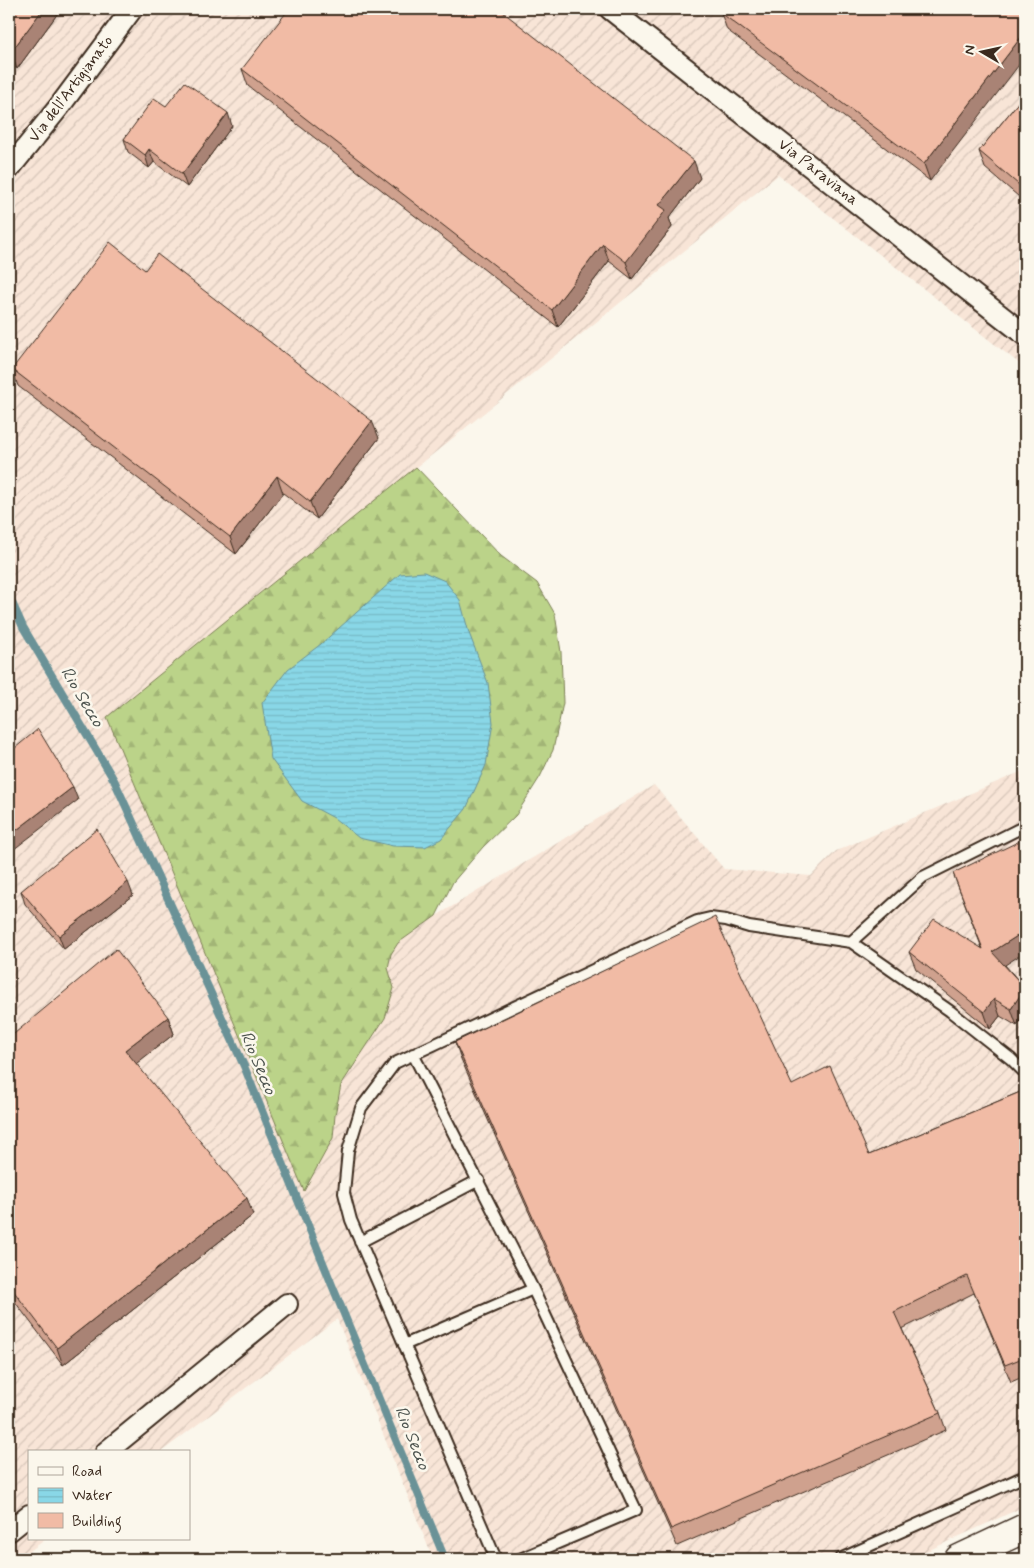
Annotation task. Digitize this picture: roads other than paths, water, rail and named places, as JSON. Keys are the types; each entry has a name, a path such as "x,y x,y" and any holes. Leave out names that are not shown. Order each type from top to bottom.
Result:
{"main road":[{"path":"959,1559 1025,1528"}],"street":[{"name":"Via dell'Artigianato","path":"9,169 59,107 132,9"},
{"name":"Via Paraviana","path":"610,9 1025,335"},
{"path":"108,1450 287,1304"},
{"path":"9,1531 28,1516"}],"lane":[{"path":"851,942 923,877 1025,826"},
{"path":"496,1559 350,1220 344,1193 348,1151 361,1108 395,1063 697,921 710,918 726,920 749,927 851,942 950,1011 1011,1059 1025,1073"},
{"path":"414,1054 533,1289 636,1510 520,1559"},
{"path":"360,1242 479,1180"},
{"path":"404,1345 533,1289"},
{"path":"840,1559 1025,1476"}],"water":[{"path":"424,572 445,581 460,600 469,633 488,683 493,723 486,765 466,809 441,839 425,847 393,846 359,838 334,818 302,801 271,759 262,703 288,669 321,644 400,574"}],"waterway":[{"name":"Rio Secco","path":"9,596 23,627 114,780 244,1066 445,1559"}]}
